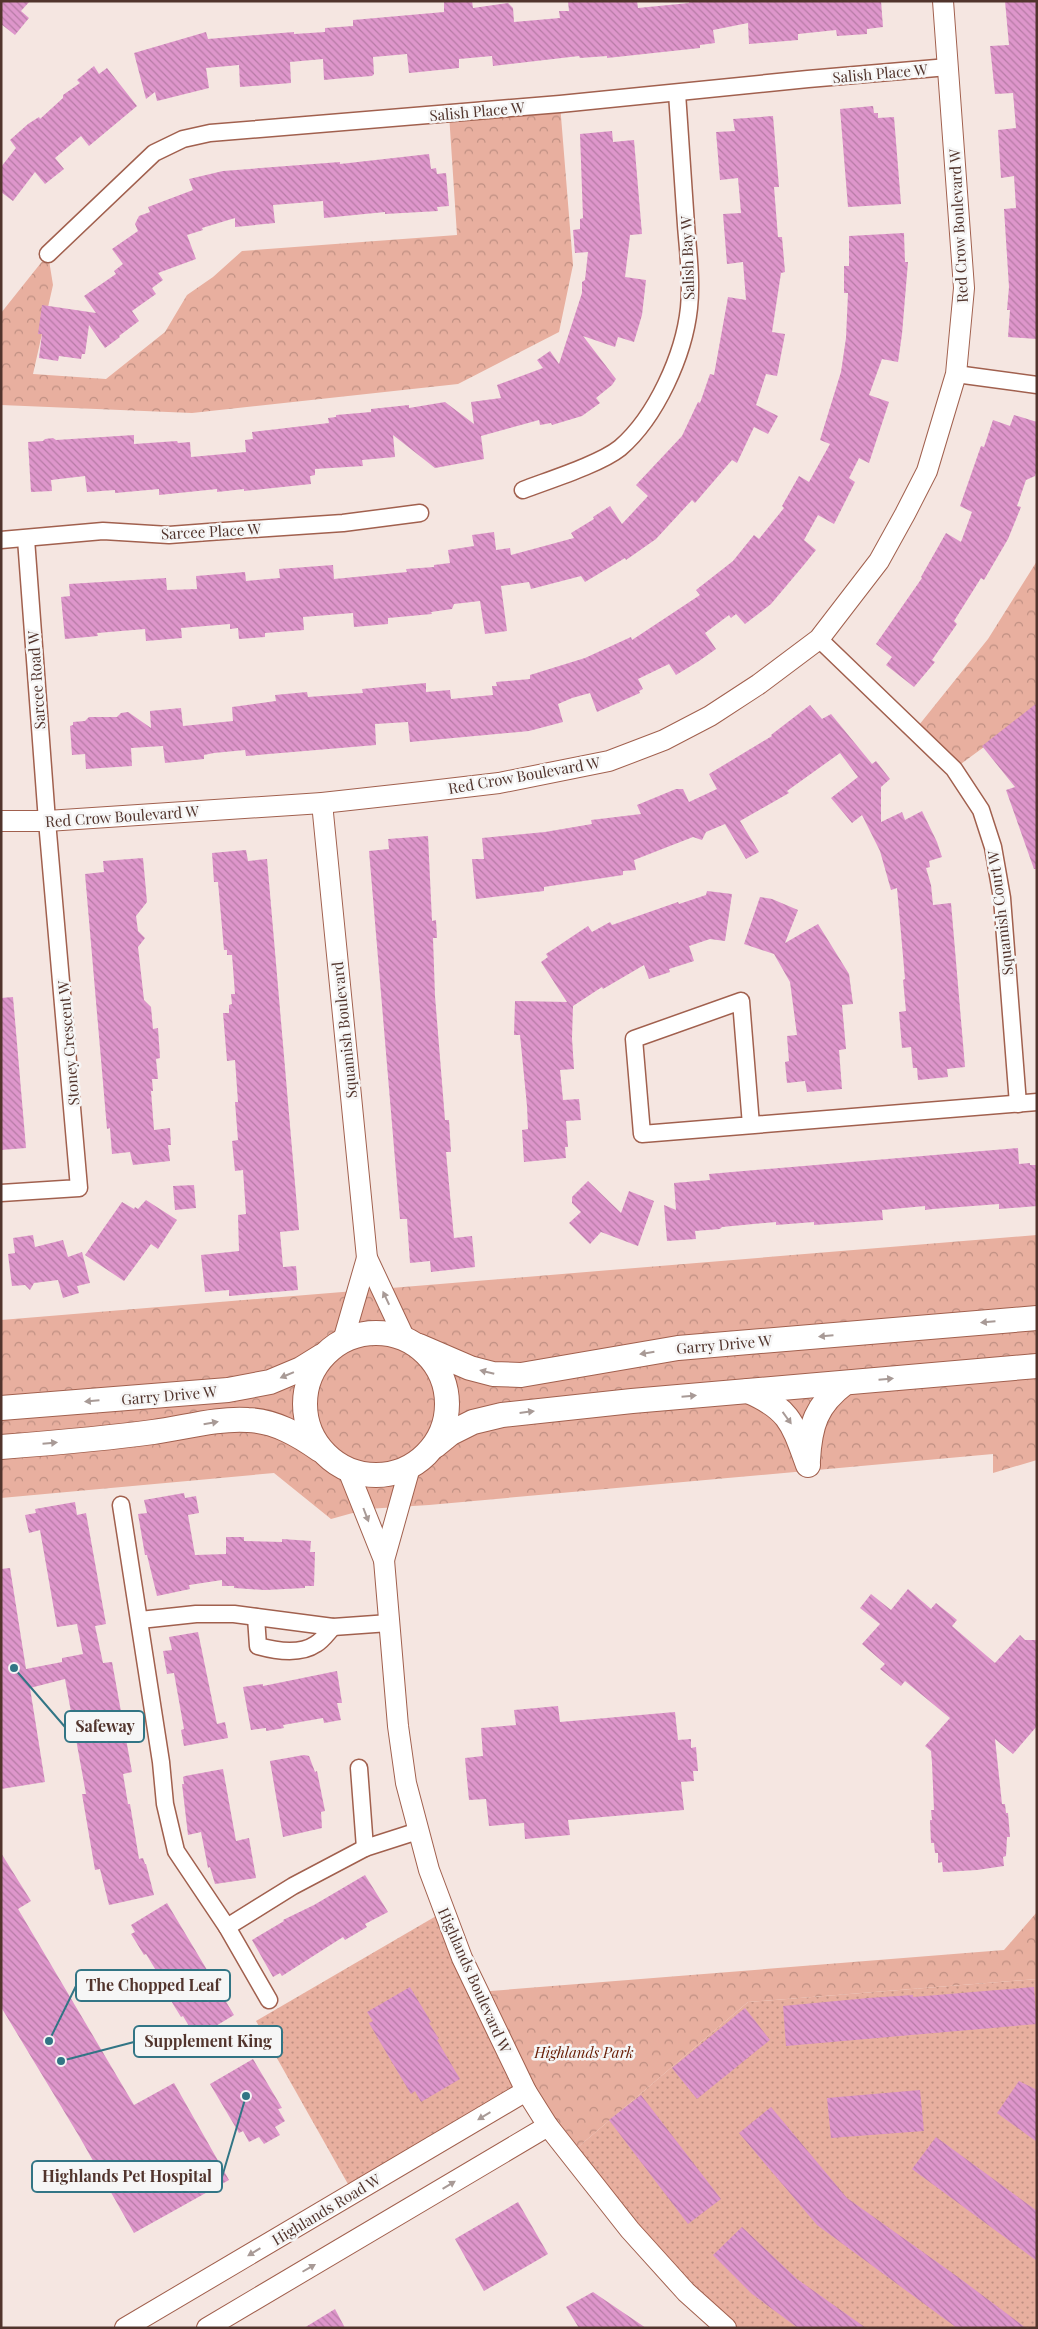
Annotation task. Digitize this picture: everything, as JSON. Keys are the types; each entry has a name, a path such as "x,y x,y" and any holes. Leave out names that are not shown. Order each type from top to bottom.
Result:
{"main road":[{"name":"Garry Drive W","path":"412,1342 470,1368 493,1374 521,1375 678,1348 1037,1318"},
{"path":"373,1333 389,1334 412,1342 435,1364 446,1385 447,1417 442,1433 424,1458 410,1467 395,1473 380,1476 364,1475 348,1470 322,1452 307,1424 305,1400 310,1376 318,1362 336,1346 357,1336 373,1333"},
{"name":"Garry Drive W","path":"1,1408 228,1390 270,1382 301,1369 336,1346"},
{"path":"434,1446 452,1433 473,1422 502,1415 1037,1366"},
{"path":"748,1391 770,1401 787,1416 797,1435 808,1465 810,1434 818,1412 829,1395 845,1383"},
{"name":"Garry Drive W","path":"1,1447 123,1437 223,1421 248,1420 273,1425 299,1435 322,1452"}],"street":[{"name":"Red Crow Boulevard W","path":"1,821 47,821 322,803 499,783 609,760 664,740 710,716 759,684 819,638 879,561 906,514 927,471 956,374 964,288 943,1"},
{"name":"Salish Place W","path":"48,254 154,153 182,139 210,133 449,114 948,67"},
{"name":"Salish Bay W","path":"523,490 588,465 619,448 643,423 662,391 679,351 689,308 690,273 676,93"},
{"path":"956,374 1037,385"},
{"name":"Sarcee Place W","path":"1,540 103,531 169,535 342,523 420,513"},
{"name":"Sarcee Road W","path":"26,539 47,821"},
{"name":"Squamish Court W","path":"819,638 954,769 981,810 993,848 1002,898 1018,1104"},
{"name":"Squamish Boulevard","path":"322,803 367,1258 412,1342"},
{"name":"Stoney Crescent W","path":"1,1193 79,1188 47,821"},
{"path":"751,1124 741,1001 634,1039 642,1134 1037,1102"},
{"name":"Squamish Boulevard","path":"336,1346 367,1258"},
{"name":"Highlands Boulevard W","path":"384,1560 410,1467"},
{"name":"Highlands Boulevard W","path":"348,1470 384,1560 405,1773 429,1870 462,1958 526,2091 548,2126 642,2243 686,2292 726,2328"},
{"path":"121,1505 161,1762 165,1804 176,1851 227,1927 269,2000"},
{"path":"140,1620 196,1614 234,1614 333,1627 389,1623"},
{"path":"256,1617 258,1646 274,1650 299,1650 317,1644 333,1627"},
{"path":"359,1768 365,1848"},
{"path":"227,1927 292,1886 365,1848 418,1831"},
{"name":"Highlands Road W","path":"125,2328 147,2322 526,2091"},
{"path":"206,2328 548,2126"}],"green space":[{"path":"560,104 573,265 559,332 458,384 192,413 1,405 1,313 48,254 53,285 33,374 106,379 165,332 187,295 213,277 242,251 457,235 449,114"},
{"path":"1037,561 1037,708 954,769 915,730 988,639"},
{"path":"1037,1235 1037,1460 993,1473 993,1454 367,1509 331,1519 274,1473 1,1498 1,1320"},
{"path":"443,1912 526,2091 353,2193 256,2021"},
{"name":"Highlands Park","path":"1037,1912 1037,1979 748,2002 570,2154 478,1992 1004,1950"},
{"path":"1037,1979 1037,2328 726,2328 570,2154 748,2002"}],"building":[{"path":"1,1 30,1 21,11 29,18 15,35 1,24"},
{"path":"444,1 472,1 473,8 508,3 513,8 514,22 560,18 559,11 569,11 568,1 637,1 638,8 689,3 689,1 881,1 883,27 867,29 867,34 837,36 836,30 798,34 798,40 749,44 748,23 713,30 715,43 700,45 700,48 607,58 607,56 580,58 579,56 493,66 492,56 459,59 459,68 409,73 407,54 373,57 374,74 372,76 324,80 323,59 290,62 291,83 240,87 239,65 206,68 209,88 157,101 155,92 146,99 134,53 206,32 208,39 294,32 294,34 325,32 325,28 353,26 353,20 444,12"},
{"path":"1005,1 1037,1 1037,339 1008,337 1010,310 1007,310 1009,287 1004,209 1016,208 1014,176 1001,178 998,130 1016,128 1013,93 995,94 990,46 1009,45"},
{"path":"94,66 99,74 107,68 137,106 89,146 81,136 55,158 64,169 45,184 35,172 13,201 1,192 1,167 16,148 10,140 28,124 39,117 40,119 63,98 63,95 80,83 77,80"},
{"path":"873,106 874,113 878,113 878,118 894,117 901,204 848,207 840,109"},
{"path":"773,116 779,187 774,187 778,237 782,237 785,272 781,273 772,332 785,334 777,376 766,374 756,405 778,416 768,434 754,427 737,463 732,460 695,503 692,500 656,539 626,560 625,558 585,582 581,576 531,589 529,582 501,586 507,631 485,634 480,601 454,604 452,609 431,612 432,614 388,618 388,624 354,627 353,613 303,617 304,630 265,633 265,637 239,639 238,628 230,629 230,624 181,628 182,638 146,641 145,629 97,633 98,636 65,639 61,597 70,596 69,584 166,578 167,590 197,589 196,576 245,572 246,581 280,578 279,569 333,565 334,579 407,572 406,569 434,567 434,565 450,563 448,550 474,546 472,535 494,532 496,550 510,548 511,555 574,538 571,533 594,519 593,517 610,506 622,524 648,496 636,485 682,436 698,402 700,403 710,374 714,375 728,297 746,300 743,262 727,264 723,214 741,213 738,178 720,180 716,132 735,131 733,119"},
{"path":"612,131 613,142 634,140 642,234 630,235 625,277 646,280 642,315 634,342 618,337 615,347 583,336 616,379 612,385 596,398 600,403 582,416 552,425 551,423 540,425 539,420 481,436 484,459 435,468 393,435 395,457 362,460 363,466 315,469 315,475 310,476 311,484 244,491 244,489 217,492 217,489 159,495 159,489 115,493 115,490 87,492 85,476 51,480 52,491 31,492 28,442 43,441 45,439 134,435 134,444 190,442 191,457 246,452 245,440 253,439 252,432 329,423 328,418 336,417 336,415 371,412 371,409 409,405 409,408 445,402 474,424 471,402 501,398 497,385 543,368 537,360 550,351 559,364 582,293 582,282 585,280 588,252 575,253 573,230 580,229 580,219 583,218 580,134"},
{"path":"429,154 431,169 436,168 437,174 446,173 449,206 437,207 438,211 385,214 385,212 324,218 323,201 273,205 275,223 235,227 235,218 202,228 203,230 187,235 196,259 158,273 163,280 152,288 156,294 132,311 139,321 120,337 105,348 89,325 85,354 82,354 81,359 59,356 58,361 39,358 42,334 38,334 42,305 96,313 84,296 116,274 114,271 123,264 112,249 138,231 135,224 139,216 150,212 148,207 193,190 189,179 223,171 340,162 340,164"},
{"path":"904,233 905,262 908,262 898,362 882,359 869,395 889,402 869,463 859,458 849,478 855,482 834,524 818,515 804,540 816,550 771,604 745,624 736,614 731,618 729,615 705,633 716,649 699,661 676,675 669,664 638,679 643,689 639,691 640,693 597,712 590,693 572,698 558,704 563,722 529,731 410,742 408,722 375,724 376,745 246,756 245,750 204,755 204,759 165,763 163,746 131,748 132,766 86,769 85,754 72,755 70,726 73,725 73,722 85,721 89,717 117,717 121,713 128,712 151,728 150,711 181,708 183,726 233,721 232,707 276,701 275,695 307,692 308,697 363,693 362,689 426,683 426,692 450,690 451,699 493,695 492,686 497,686 496,682 530,679 530,675 585,658 631,637 632,640 700,595 696,590 733,561 754,535 759,539 784,508 782,506 799,476 809,482 830,444 820,440 841,372 846,338 848,293 844,293 844,266 849,266 849,236"},
{"path":"1014,415 1037,422 1037,470 1035,476 1026,480 1017,506 1021,507 1008,539 984,580 981,578 954,621 957,624 932,660 935,662 914,687 886,665 892,657 876,644 922,578 946,533 961,542 972,512 960,506 981,446 984,447 993,420 1010,426"},
{"path":"1037,703 1037,869 1034,869 1006,790 1015,787 982,746"},
{"path":"810,705 822,719 831,714 872,764 876,761 890,779 881,787 881,822 902,812 905,820 922,811 937,842 942,857 929,861 930,867 926,868 931,885 933,905 951,903 965,1067 947,1069 948,1077 918,1080 917,1068 913,1068 911,1047 902,1048 899,1012 906,1011 903,980 905,979 897,888 891,890 880,851 862,815 852,823 831,798 858,777 840,753 787,791 789,793 740,821 759,852 746,859 725,824 706,832 702,840 693,837 634,860 636,870 623,871 623,875 544,887 544,891 476,899 472,859 484,859 482,838 545,832 592,824 591,820 641,814 637,805 676,789 683,789 689,802 717,789 709,774 772,736"},
{"path":"428,836 432,921 436,920 437,938 433,938 435,996 445,1120 449,1120 451,1152 446,1152 454,1238 472,1236 475,1267 431,1272 430,1261 410,1263 407,1219 400,1219 369,851 389,849 388,839"},
{"path":"246,850 248,861 267,859 299,1230 280,1232 283,1267 296,1266 298,1290 229,1296 229,1290 205,1292 201,1255 239,1251 238,1215 246,1214 243,1170 235,1171 232,1141 238,1140 235,1102 238,1102 235,1060 227,1061 223,1013 229,1013 229,1005 232,1004 231,994 235,994 232,955 227,955 227,950 224,950 218,882 214,882 212,853"},
{"path":"143,858 147,902 136,916 138,931 145,938 138,947 144,1000 151,1007 153,1029 158,1028 160,1058 156,1059 158,1079 152,1079 153,1091 151,1091 154,1130 170,1128 171,1145 168,1145 170,1161 133,1165 130,1152 112,1154 110,1128 107,1129 85,874 104,872 103,861"},
{"path":"707,891 732,894 725,941 710,939 689,946 694,961 669,969 670,972 649,979 644,965 603,989 602,987 573,1006 572,1038 574,1069 560,1070 563,1100 579,1099 581,1120 566,1121 568,1147 565,1147 566,1158 524,1162 522,1130 528,1129 527,1106 520,1035 514,1035 515,1001 567,1002 541,962 548,957 546,954 588,926 592,932 610,922 612,925 678,902 679,904 706,895"},
{"path":"760,897 772,899 798,910 785,943 818,924 849,974 853,1004 842,1005 846,1049 839,1050 842,1089 807,1092 805,1081 787,1083 785,1062 789,1061 787,1036 797,1035 790,982 774,954 744,944"},
{"path":"13,997 26,1148 1,1150 1,998"},
{"path":"1018,1148 1019,1164 1030,1163 1030,1165 1037,1165 1037,1206 999,1209 999,1204 925,1210 925,1206 882,1210 883,1220 814,1225 814,1222 776,1225 776,1222 722,1227 720,1229 695,1231 696,1239 667,1241 664,1205 676,1210 674,1183 710,1180 709,1174"},
{"path":"588,1181 621,1213 629,1191 654,1201 638,1246 601,1232 590,1244 569,1223 581,1212 572,1203 572,1197"},
{"path":"194,1185 196,1208 175,1210 173,1186"},
{"path":"146,1200 177,1220 158,1249 151,1244 124,1281 85,1255 122,1202 134,1209 135,1207 138,1209"},
{"path":"33,1235 35,1247 63,1240 68,1257 82,1252 90,1283 77,1286 79,1293 63,1298 58,1280 34,1283 30,1290 25,1285 12,1286 8,1254 15,1253 13,1238"},
{"path":"184,1493 185,1498 196,1496 199,1513 188,1515 195,1555 226,1554 226,1537 244,1537 244,1541 282,1542 282,1539 311,1541 310,1552 315,1552 314,1586 265,1590 234,1588 234,1586 222,1586 222,1580 189,1585 190,1589 157,1596 147,1555 145,1555 138,1514 147,1513 144,1500"},
{"path":"75,1502 77,1515 86,1513 106,1624 95,1626 103,1663 112,1662 132,1772 123,1774 128,1804 130,1804 139,1859 143,1858 146,1864 154,1895 109,1905 100,1869 95,1870 82,1794 86,1794 65,1679 30,1688 45,1782 1,1789 1,1569 10,1568 26,1669 62,1662 62,1658 83,1654 77,1624 57,1627 40,1530 29,1533 25,1515 36,1513 35,1509"},
{"path":"908,1589 931,1609 936,1603 957,1620 952,1626 995,1663 1020,1635 1025,1640 1037,1640 1037,1726 1013,1754 995,1739 1002,1804 1005,1804 1006,1813 1008,1813 1010,1837 1007,1837 1006,1856 1003,1857 1004,1866 943,1872 942,1862 938,1863 938,1853 935,1853 934,1843 931,1843 930,1820 932,1820 931,1810 934,1810 932,1763 931,1751 925,1746 950,1718 905,1681 901,1686 880,1669 885,1664 862,1644 880,1624 860,1608 871,1594 891,1610"},
{"path":"198,1632 217,1724 225,1722 228,1738 184,1746 181,1730 184,1729 174,1673 167,1674 163,1651 172,1650 169,1637"},
{"path":"337,1671 342,1703 337,1703 341,1720 324,1723 323,1718 283,1725 284,1728 266,1731 266,1728 251,1730 243,1687 263,1684 263,1686"},
{"path":"558,1706 560,1722 675,1712 678,1740 691,1739 691,1748 696,1747 698,1771 693,1771 694,1781 681,1782 684,1810 568,1820 570,1835 525,1839 524,1823 489,1826 486,1799 469,1800 465,1758 483,1756 481,1728 516,1725 514,1710"},
{"path":"304,1755 309,1756 315,1772 317,1771 325,1811 321,1812 322,1828 283,1837 270,1761"},
{"path":"223,1769 236,1841 249,1838 256,1878 215,1884 210,1867 208,1868 201,1832 188,1835 182,1784 184,1784 183,1777 185,1776"},
{"path":"1,1853 31,1901 18,1909 134,2105 174,2083 229,2180 134,2233 79,2136 1,2007"},
{"path":"365,1875 388,1912 365,1924 367,1927 345,1940 343,1937 282,1976 280,1973 273,1977 252,1940 283,1920 314,1905"},
{"path":"167,1903 234,2015 196,2038 168,1996 171,1995 146,1954 144,1955 131,1934 135,1932 131,1925"},
{"path":"410,1987 431,2022 429,2023 439,2039 437,2040 460,2079 421,2102 415,2091 411,2094 393,2064 369,2023 373,2021 367,2012"},
{"path":"1034,1987 1037,2024 786,2046 783,2006 868,1998 913,1995 913,1997"},
{"path":"745,2008 770,2040 697,2099 672,2068"},
{"path":"253,2059 282,2108 278,2109 285,2121 275,2127 280,2135 264,2144 259,2137 249,2142 243,2131 239,2133 210,2084"},
{"path":"1019,2081 1037,2090 1037,2142 997,2113"},
{"path":"920,2090 924,2131 831,2138 827,2098"},
{"path":"641,2095 721,2199 688,2224 609,2120"},
{"path":"771,2107 847,2198 1026,2328 957,2328 817,2225 739,2133"},
{"path":"936,2137 1037,2211 1037,2261 912,2169"},
{"path":"518,2202 548,2254 484,2291 455,2239"},
{"path":"742,2227 797,2279 866,2328 798,2328 752,2294 713,2255"},
{"path":"593,2292 646,2328 579,2328 566,2307"},
{"path":"335,2309 345,2328 304,2328"}],"place":[{"name":"Safeway","path":"14,1668"},
{"name":"The Chopped Leaf","path":"49,2041"},
{"name":"Supplement King","path":"61,2061"},
{"name":"Highlands Pet Hospital","path":"246,2096"}]}
